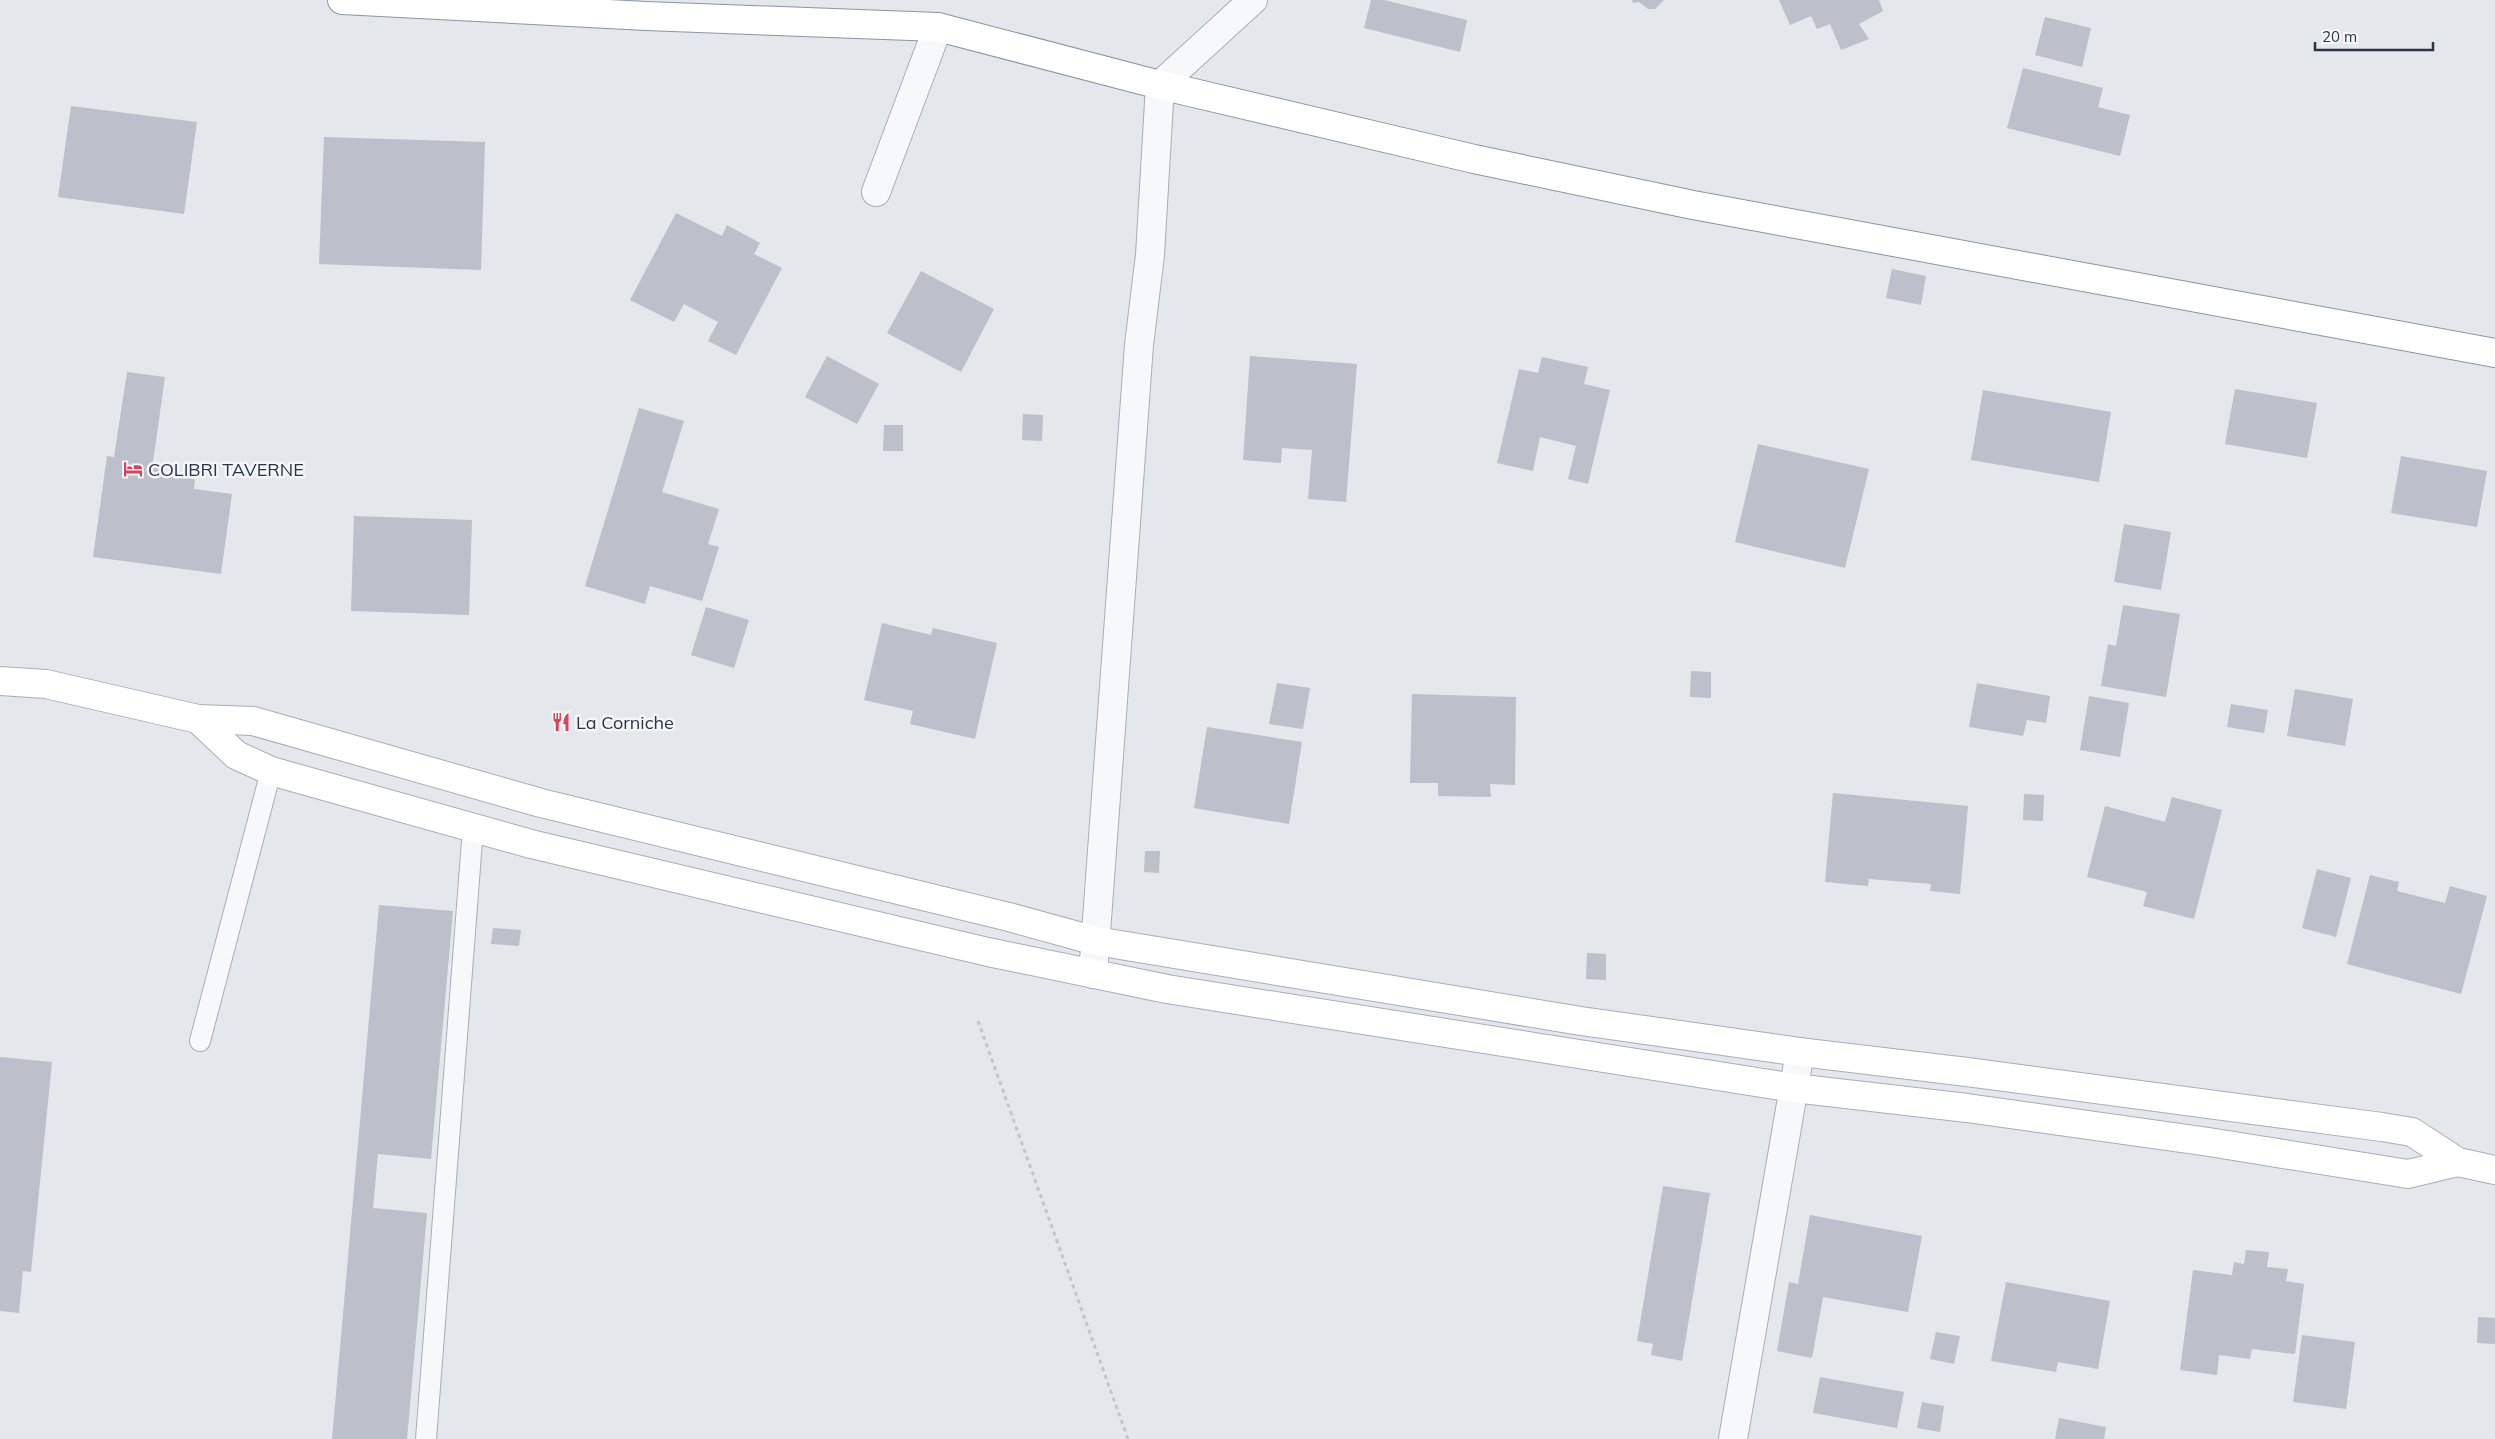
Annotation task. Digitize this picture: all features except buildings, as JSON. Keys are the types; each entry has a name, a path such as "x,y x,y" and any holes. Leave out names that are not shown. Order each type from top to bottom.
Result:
{"main road":[{"path":"342,0 646,16 938,27 1160,84 1474,158 1693,205 2495,353"},
{"path":"0,681 46,684 198,719 253,721 541,803 1009,917 1096,941 1581,1021 1800,1052 1967,1072 2412,1132 2458,1162 2495,1170"},
{"path":"198,719 236,755 271,771 473,828 531,844 988,952 1177,991 1794,1088 1967,1108 2209,1142 2408,1174 2458,1162"},
{"path":"531,844 541,803"},
{"path":"1967,1072 1967,1108"},
{"path":"2209,1142 2212,1105"}],"street":[{"path":"1093,974 1139,345 1150,255 1160,84 1253,0"},
{"path":"876,192 938,27"},
{"path":"1732,1439 1800,1052"}],"lane":[{"path":"200,1041 271,771"},
{"path":"426,1439 473,828"}],"path":[{"path":"978,1020 1128,1439"}],"place":[{"name":"COLIBRI TAVERNE","path":"133,469"},
{"name":"La Corniche","path":"561,722"}]}
